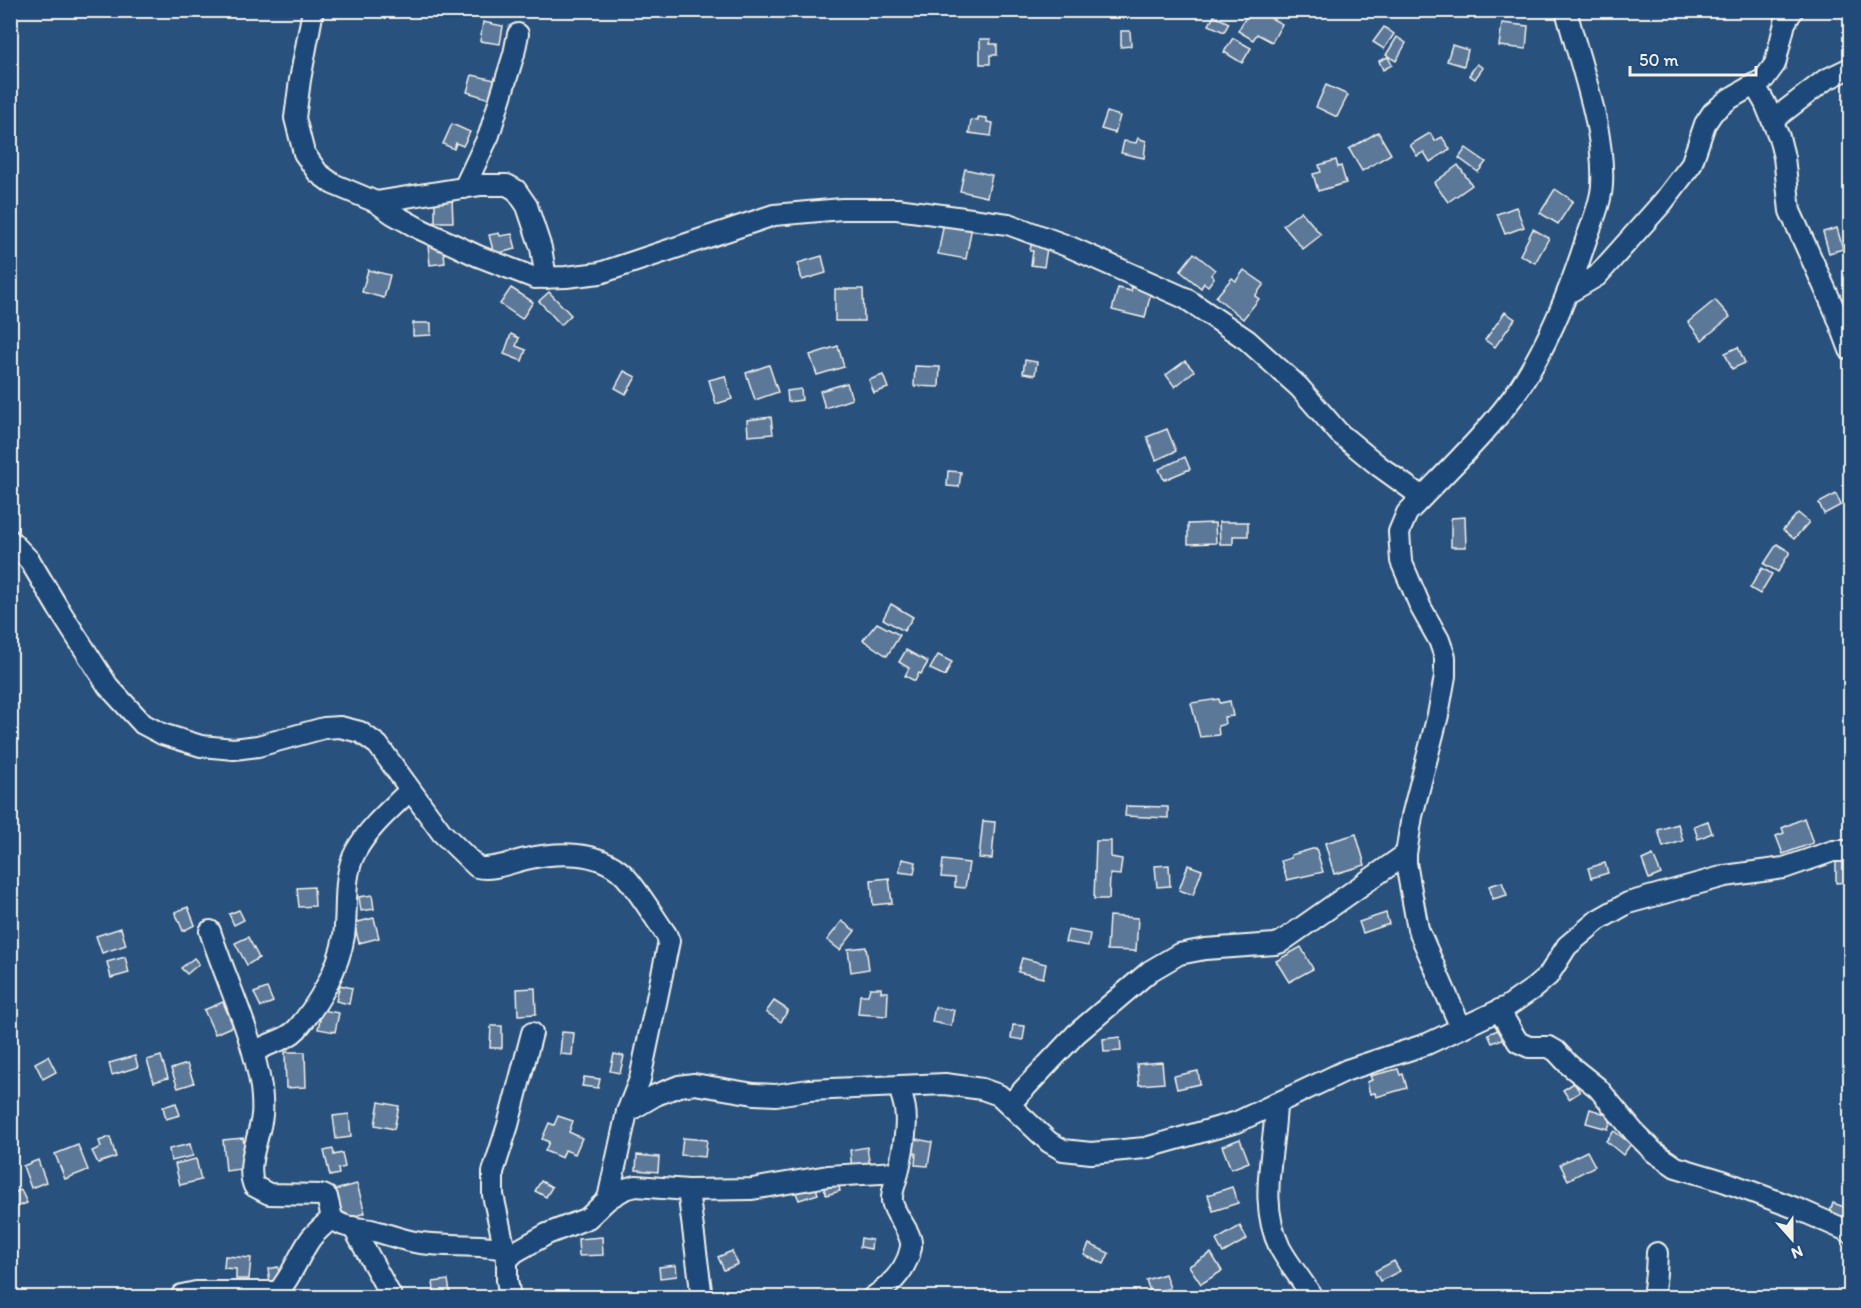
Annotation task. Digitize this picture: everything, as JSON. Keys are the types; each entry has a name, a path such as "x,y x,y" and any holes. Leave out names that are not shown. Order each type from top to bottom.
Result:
{"street":[{"path":"314,10 295,118 303,153 318,173 333,184 376,202 420,229 478,256 536,278 546,278 600,273 774,215 842,209 897,209 1008,224 1070,247 1185,298 1247,340 1299,387 1339,433 1422,497"},
{"path":"1461,1028 1418,929 1406,854 1412,816 1438,716 1445,676 1445,657 1401,561 1399,532 1407,513 1492,421 1520,387 1553,327 1568,293 1602,186 1601,153 1594,117 1566,10"},
{"path":"1568,293 1602,270 1674,188 1691,165 1705,124 1713,112 1729,99 1764,79 1774,64 1785,23 1793,10"},
{"path":"464,188 489,135 518,34"},
{"path":"1773,120 1825,80 1851,68"},
{"path":"1754,84 1773,120 1784,157 1790,211 1851,350"},
{"path":"376,202 481,185 507,185 516,190 527,206 541,248 546,278"},
{"path":"10,540 30,561 108,686 143,724 162,734 201,746 234,749 258,746 324,728 340,727 360,732 378,745 442,833 477,867 489,868 558,854 580,855 598,860 623,874 669,941 640,1078 627,1112 608,1199"},
{"path":"254,1053 268,1044 289,1036 299,1027 336,969 344,937 349,873 355,852 369,831 410,790"},
{"path":"627,1112 656,1095 679,1086 694,1084 754,1094 776,1095 809,1090 945,1084 982,1089 999,1095 1049,1142 1063,1150 1090,1153 1145,1148 1237,1122 1347,1070 1427,1044 1499,1010 1534,988 1548,976 1567,946 1598,920 1628,903 1725,876 1784,867 1833,852 1851,851"},
{"path":"1010,1104 1076,1034 1150,971 1179,954 1205,949 1281,942 1406,854"},
{"path":"210,931 254,1053 261,1089 262,1114 252,1163 251,1179 254,1186 269,1194 323,1195 327,1197 332,1218 337,1223 420,1243 487,1245 506,1254 588,1218 608,1199 625,1189 636,1186 688,1190 752,1189 828,1176 898,1172"},
{"path":"1499,1010 1518,1042 1529,1047 1549,1047 1556,1051 1569,1065 1599,1088 1634,1132 1654,1152 1676,1167 1723,1181 1851,1232"},
{"path":"510,1298 506,1254 493,1195 493,1172 508,1125 531,1033"},
{"path":"872,1298 895,1280 906,1263 910,1248 910,1240 892,1198 905,1122 905,1110 898,1087"},
{"path":"1276,1103 1276,1119 1269,1164 1269,1209 1274,1232 1281,1249 1313,1298"},
{"path":"688,1190 702,1298"},
{"path":"181,1298 182,1295 196,1292 278,1292 287,1281 292,1268 312,1236 332,1218"},
{"path":"353,1227 392,1298"},
{"path":"1653,1298 1657,1253"}],"building":[{"path":"1250,10 1265,10 1269,13 1267,16 1282,24 1272,42 1257,34 1253,40 1238,31"},
{"path":"1214,16 1229,23 1224,32 1209,25"},
{"path":"483,22 503,26 500,44 480,41"},
{"path":"1502,23 1528,26 1526,49 1499,46"},
{"path":"1384,27 1394,34 1384,49 1373,42"},
{"path":"1121,31 1130,31 1131,46 1121,47"},
{"path":"1397,37 1406,43 1396,61 1386,55"},
{"path":"1233,38 1251,48 1242,63 1224,52"},
{"path":"980,39 991,39 990,44 997,44 997,55 990,55 990,64 980,64"},
{"path":"1452,45 1468,50 1464,66 1447,61"},
{"path":"1388,57 1392,65 1383,70 1379,61"},
{"path":"1477,64 1483,68 1475,79 1469,75"},
{"path":"472,75 495,80 490,99 467,92"},
{"path":"1326,85 1348,95 1337,117 1316,107"},
{"path":"1107,112 1120,116 1115,133 1101,129"},
{"path":"978,117 987,118 987,122 993,123 991,136 969,133 971,120 978,121"},
{"path":"452,124 470,132 463,146 456,143 454,149 443,144"},
{"path":"1378,132 1391,154 1362,171 1349,149"},
{"path":"1430,133 1435,141 1442,137 1450,149 1430,162 1424,152 1417,156 1410,145"},
{"path":"1138,138 1146,141 1144,158 1121,153 1124,141 1136,143"},
{"path":"1466,148 1486,162 1478,172 1459,158"},
{"path":"1336,160 1338,167 1341,166 1346,183 1318,191 1313,174 1321,172 1319,165"},
{"path":"1458,165 1472,185 1448,202 1434,183"},
{"path":"965,169 992,175 987,197 960,191"},
{"path":"1555,189 1573,201 1558,224 1540,213"},
{"path":"435,199 452,199 453,222 435,222"},
{"path":"1516,207 1524,227 1505,234 1497,214"},
{"path":"1301,211 1321,235 1303,249 1283,225"},
{"path":"944,222 972,226 966,259 938,254"},
{"path":"1837,228 1843,249 1829,253 1823,232"},
{"path":"1533,229 1549,238 1535,263 1520,255"},
{"path":"499,233 500,236 512,234 516,249 494,254 489,235"},
{"path":"1032,240 1048,242 1044,267 1031,265"},
{"path":"443,243 445,263 430,265 428,245"},
{"path":"1194,253 1215,270 1211,275 1214,278 1208,286 1204,283 1201,288 1180,271"},
{"path":"822,256 826,273 802,280 798,263"},
{"path":"368,270 390,275 384,298 362,292"},
{"path":"1244,270 1264,284 1255,296 1259,299 1243,319 1216,297 1232,278 1236,281"},
{"path":"1132,287 1151,292 1145,318 1112,310 1118,288 1131,291"},
{"path":"511,288 533,302 522,319 500,304"},
{"path":"835,289 863,289 864,321 835,321"},
{"path":"549,292 571,315 561,325 539,301"},
{"path":"1850,295 1850,316 1848,317 1840,301"},
{"path":"1715,300 1730,317 1702,340 1688,322"},
{"path":"1505,312 1515,319 1495,347 1485,340"},
{"path":"413,323 431,323 431,335 413,336"},
{"path":"511,334 519,338 516,346 526,350 522,361 504,354"},
{"path":"838,346 844,367 817,375 810,355"},
{"path":"1738,347 1745,363 1732,369 1725,353"},
{"path":"1025,360 1037,362 1035,375 1023,373"},
{"path":"1185,361 1194,371 1175,387 1166,375"},
{"path":"769,365 778,392 755,400 746,373"},
{"path":"915,366 940,367 939,387 914,386"},
{"path":"624,371 636,377 626,394 615,388"},
{"path":"883,375 888,388 874,393 869,380"},
{"path":"725,376 732,399 716,404 709,380"},
{"path":"847,383 852,399 825,408 820,391"},
{"path":"801,389 802,400 788,402 787,391"},
{"path":"771,417 773,434 748,436 747,420"},
{"path":"1167,429 1176,451 1156,460 1147,437"},
{"path":"1185,457 1190,469 1164,480 1159,469"},
{"path":"948,471 961,472 959,487 947,486"},
{"path":"1836,494 1841,505 1824,514 1819,503"},
{"path":"1798,513 1809,522 1794,539 1783,530"},
{"path":"1465,517 1466,547 1451,547 1451,518"},
{"path":"1219,522 1248,522 1248,536 1233,536 1233,544 1220,544"},
{"path":"1215,523 1216,543 1188,544 1188,524"},
{"path":"1777,544 1790,552 1778,572 1764,564"},
{"path":"1762,568 1772,574 1760,594 1750,588"},
{"path":"891,604 913,617 904,631 883,619"},
{"path":"877,623 900,635 887,656 863,640"},
{"path":"906,650 928,662 915,681 905,676 909,668 899,662"},
{"path":"938,655 952,662 945,676 930,669"},
{"path":"1219,699 1220,703 1230,701 1233,716 1224,717 1225,724 1218,726 1219,735 1200,737 1191,703"},
{"path":"1126,806 1168,807 1168,818 1125,816"},
{"path":"1804,818 1813,843 1783,854 1776,836 1784,833 1782,828"},
{"path":"983,821 995,822 992,859 979,858"},
{"path":"1708,821 1712,833 1698,839 1694,826"},
{"path":"1678,824 1683,841 1663,847 1658,830"},
{"path":"1356,834 1365,865 1334,874 1325,843"},
{"path":"1096,841 1111,841 1111,857 1122,859 1120,875 1110,874 1109,899 1094,899"},
{"path":"1316,848 1323,872 1287,880 1281,861 1291,858 1291,855"},
{"path":"1653,855 1661,874 1649,879 1642,860"},
{"path":"902,859 916,862 914,874 899,872"},
{"path":"943,860 969,863 965,888 955,887 955,878 941,877"},
{"path":"1836,861 1850,861 1849,882 1836,883"},
{"path":"1605,863 1608,873 1591,878 1588,868"},
{"path":"1169,865 1170,886 1157,887 1155,866"},
{"path":"1188,865 1202,870 1193,895 1179,890"},
{"path":"889,878 892,903 873,905 871,880"},
{"path":"1502,882 1507,895 1493,899 1489,886"},
{"path":"314,887 315,906 299,907 297,888"},
{"path":"372,895 374,909 361,911 359,897"},
{"path":"188,907 195,925 183,931 175,912"},
{"path":"239,910 244,920 234,925 229,914"},
{"path":"1386,913 1389,924 1363,933 1359,922"},
{"path":"1109,916 1138,918 1136,951 1107,950"},
{"path":"374,918 379,938 359,943 354,923"},
{"path":"842,921 855,931 840,950 827,940"},
{"path":"121,928 126,945 102,953 96,936"},
{"path":"1068,930 1090,934 1088,946 1065,942"},
{"path":"248,937 259,958 247,965 235,943"},
{"path":"866,947 869,969 851,972 848,949"},
{"path":"1301,947 1313,969 1289,982 1276,961"},
{"path":"125,957 129,973 111,978 107,962"},
{"path":"194,958 199,964 187,974 181,968"},
{"path":"1022,958 1046,964 1043,978 1018,972"},
{"path":"340,985 352,988 349,1004 336,1001"},
{"path":"267,988 273,1002 261,1007 254,993"},
{"path":"535,988 536,1014 518,1015 517,989"},
{"path":"870,988 881,988 881,992 888,992 887,1016 858,1014 860,995 868,995"},
{"path":"774,1001 788,1010 781,1022 766,1012"},
{"path":"223,1002 233,1026 215,1034 204,1010"},
{"path":"935,1007 954,1010 951,1026 932,1022"},
{"path":"322,1010 339,1013 335,1032 318,1029"},
{"path":"1013,1025 1025,1026 1023,1040 1011,1038"},
{"path":"491,1026 502,1026 502,1048 490,1048"},
{"path":"1503,1028 1507,1037 1492,1043 1488,1034"},
{"path":"562,1032 574,1033 572,1055 560,1054"},
{"path":"1120,1037 1121,1051 1104,1052 1103,1039"},
{"path":"285,1052 305,1052 306,1087 286,1088"},
{"path":"614,1054 624,1056 620,1073 610,1071"},
{"path":"48,1056 56,1072 43,1079 35,1063"},
{"path":"135,1056 138,1067 112,1075 109,1063"},
{"path":"161,1056 168,1078 154,1082 147,1060"},
{"path":"1162,1062 1164,1083 1139,1085 1137,1064"},
{"path":"187,1064 194,1083 178,1088 171,1069"},
{"path":"1398,1069 1400,1075 1403,1074 1407,1088 1376,1097 1375,1093 1370,1094 1367,1082 1372,1080 1370,1076"},
{"path":"1198,1071 1200,1084 1177,1089 1174,1076"},
{"path":"584,1077 600,1079 598,1088 582,1086"},
{"path":"1574,1083 1580,1092 1569,1099 1563,1090"},
{"path":"379,1102 399,1106 394,1129 375,1125"},
{"path":"176,1103 180,1115 166,1119 163,1107"},
{"path":"1590,1109 1612,1116 1608,1129 1586,1123"},
{"path":"349,1114 351,1137 336,1139 333,1116"},
{"path":"558,1116 573,1121 569,1132 582,1138 575,1154 565,1150 562,1158 545,1151 549,1142 542,1139 549,1123 554,1125"},
{"path":"1614,1131 1631,1144 1623,1155 1606,1141"},
{"path":"110,1137 116,1157 98,1163 92,1151 101,1147 99,1141"},
{"path":"243,1138 247,1168 226,1171 223,1140"},
{"path":"683,1138 707,1140 705,1157 681,1155"},
{"path":"911,1138 932,1142 928,1166 915,1165 916,1153 908,1151"},
{"path":"1240,1139 1249,1162 1231,1169 1222,1146"},
{"path":"190,1144 193,1156 171,1161 169,1149"},
{"path":"78,1145 88,1170 65,1179 55,1154"},
{"path":"867,1147 870,1167 852,1169 850,1150"},
{"path":"333,1149 334,1155 342,1153 345,1167 338,1169 339,1174 330,1176 324,1151"},
{"path":"1587,1151 1595,1166 1568,1180 1560,1164"},
{"path":"637,1155 659,1157 658,1172 636,1170"},
{"path":"196,1159 201,1180 180,1185 175,1164"},
{"path":"38,1160 46,1182 31,1188 23,1166"},
{"path":"837,1178 840,1191 826,1195 822,1182"},
{"path":"541,1181 552,1187 546,1197 535,1191"},
{"path":"814,1181 818,1194 799,1200 794,1188"},
{"path":"357,1184 365,1213 339,1221 331,1191"},
{"path":"1232,1187 1238,1203 1213,1211 1208,1195"},
{"path":"21,1190 27,1203 13,1208 10,1194"},
{"path":"1833,1203 1850,1209 1848,1221 1829,1215"},
{"path":"1240,1226 1247,1239 1223,1253 1216,1240"},
{"path":"602,1237 603,1255 579,1256 578,1239"},
{"path":"861,1238 872,1240 871,1249 860,1247"},
{"path":"1089,1244 1109,1253 1104,1264 1084,1255"},
{"path":"732,1251 738,1264 724,1270 718,1257"},
{"path":"1211,1253 1222,1271 1201,1284 1189,1266"},
{"path":"225,1256 251,1258 249,1279 236,1279 236,1269 224,1268"},
{"path":"1394,1261 1400,1271 1380,1281 1375,1271"},
{"path":"676,1265 677,1276 660,1278 659,1267"},
{"path":"278,1267 281,1281 270,1283 268,1269"},
{"path":"1165,1274 1170,1288 1151,1294 1146,1280"},
{"path":"448,1280 451,1298 435,1298 433,1282"},
{"path":"664,1292 683,1292 683,1298 664,1298"}]}
